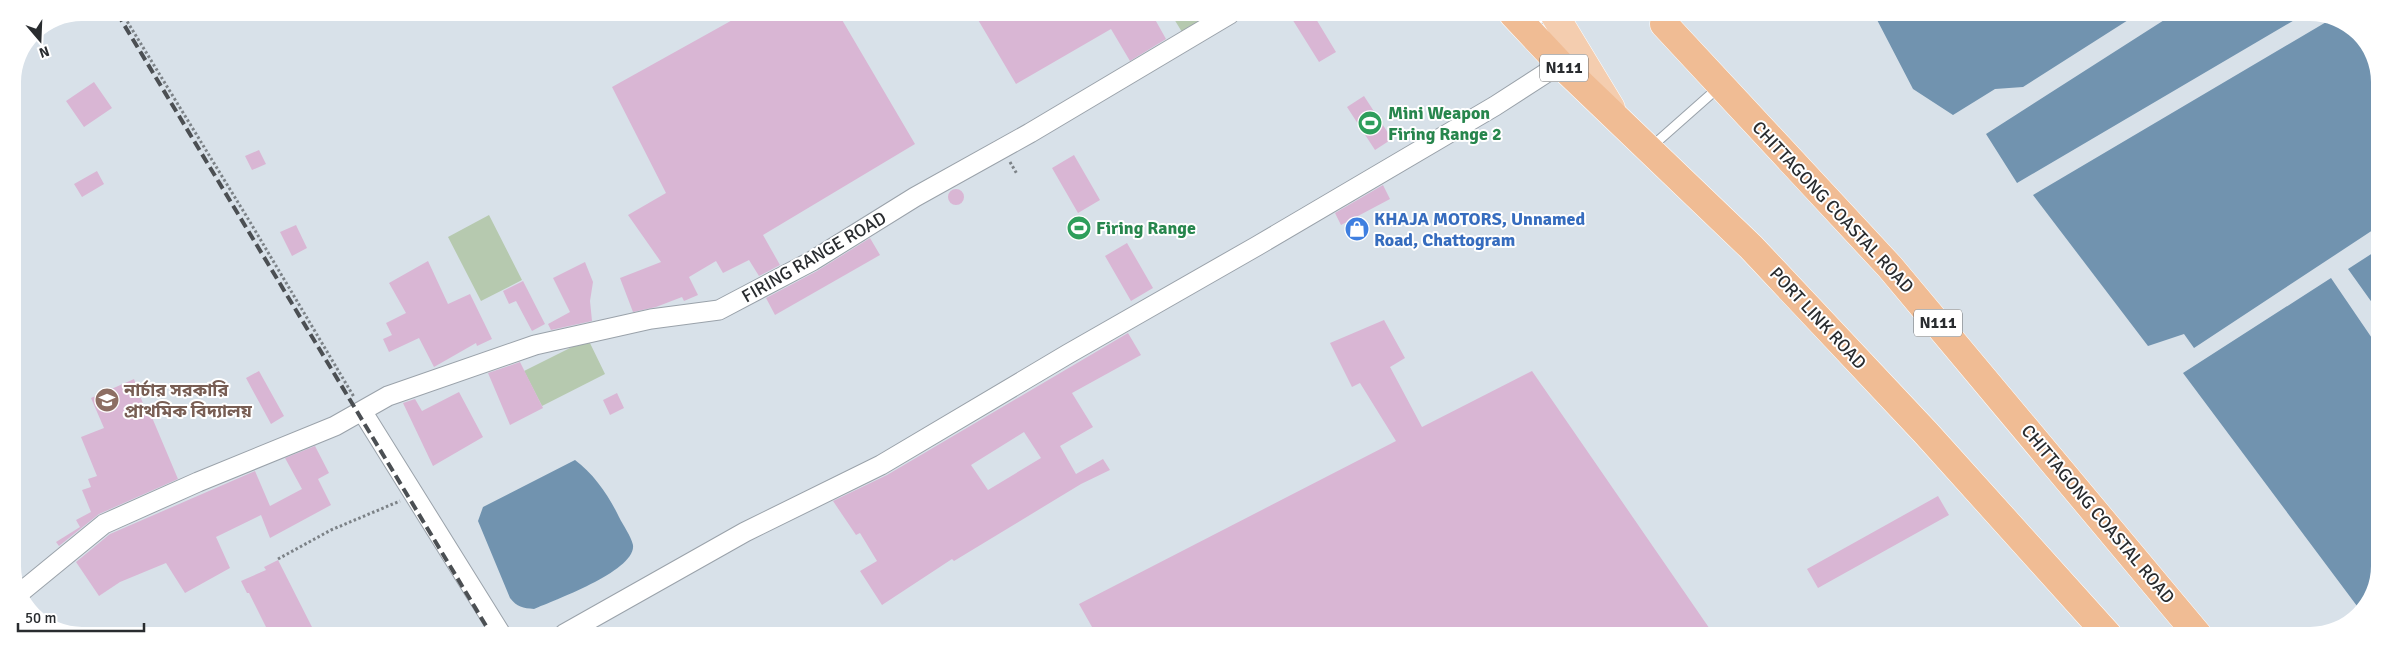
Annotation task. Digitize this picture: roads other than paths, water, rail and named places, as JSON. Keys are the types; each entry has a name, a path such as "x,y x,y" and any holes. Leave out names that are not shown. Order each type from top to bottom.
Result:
{"highway":[{"name":"PORT LINK ROAD","path":"1538,21 1619,120 1758,254 1926,433 2101,627"},
{"name":"CHITTAGONG COASTAL ROAD","path":"1661,21 1890,267 2191,627"}],"main road":[{"path":"1538,21 1568,57"}],"street":[{"name":"FIRING RANGE ROAD","path":"26,588 104,524 198,482 335,426 388,396 535,345 651,319 719,310 812,261 915,197 1030,133 1218,21"},
{"path":"576,627 745,532 881,465 1495,106 1568,57"},
{"path":"362,410 496,627"}],"lane":[{"path":"1649,149 1721,86"}],"water":[{"path":"1878,21 2127,21 2023,87 1995,89 1953,115 1913,89"},
{"path":"2163,21 2293,21 2017,183 1986,134"},
{"path":"2325,23 2337,27 2350,36 2365,55 2368,62 2371,78 2371,231 2194,348 2184,334 2148,346 2033,195"},
{"path":"2371,254 2371,301 2348,269"},
{"path":"2331,278 2371,337 2371,566 2369,582 2365,593 2356,605 2183,373"},
{"path":"575,460 595,479 611,501 632,542 630,555 622,565 575,592 534,609 520,606 510,598 478,521 483,507"}],"railway":[{"path":"122,21 487,627"}],"place":[{"name":"Mini Weapon Firing Range 2","path":"1370,123"},
{"name":"Firing Range","path":"1079,228"},
{"name":"KHAJA MOTORS, Unnamed Road, Chattogram","path":"1357,229"},
{"name":"নার্চার সরকারি প্রাথমিক বিদ্যালয়","path":"107,400"}]}
